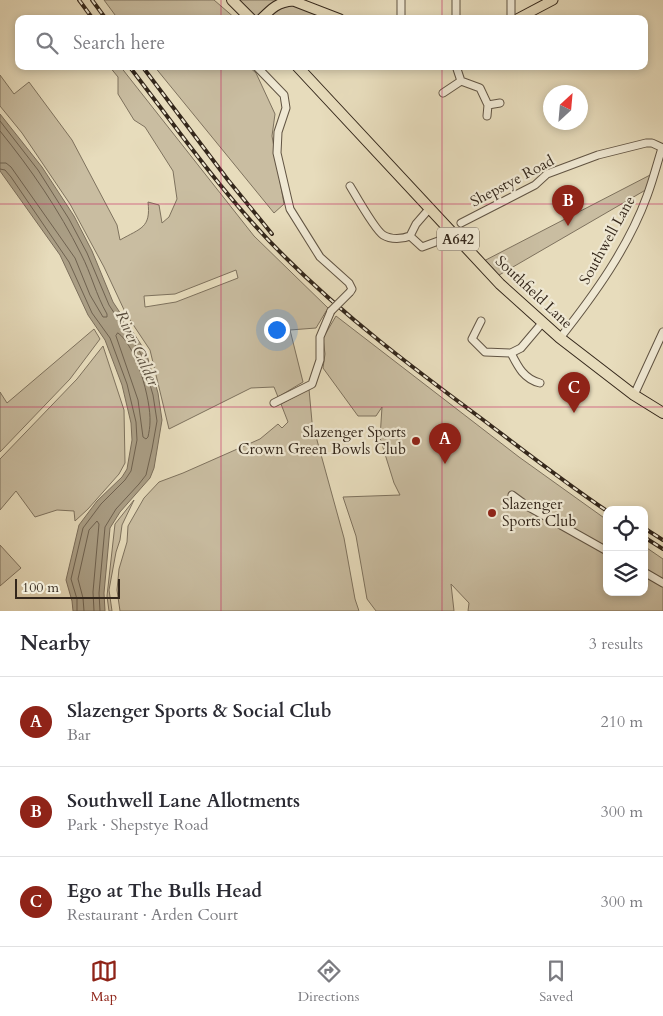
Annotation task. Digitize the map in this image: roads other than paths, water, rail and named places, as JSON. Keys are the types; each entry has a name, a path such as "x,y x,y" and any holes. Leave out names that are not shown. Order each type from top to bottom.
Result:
{"highway":[{"path":"232,0 248,15"},
{"name":"Southfield Lane","path":"302,70 500,284 560,338 634,395 663,413"}],"main road":[{"path":"266,15 274,6 292,0 330,15"},
{"path":"525,15 553,0"}],"street":[{"path":"401,0 401,15"},
{"path":"456,0 456,15"},
{"path":"511,0 511,15"},
{"path":"260,70 284,95 286,108 278,132 277,153 290,209 320,257 349,283 352,289 331,310 320,337 320,360 312,384 274,403"},
{"path":"457,70 461,81"},
{"path":"443,93 461,81"},
{"path":"461,81 480,88 488,105 487,116"},
{"path":"488,105 500,103"},
{"name":"Shepstye Road","path":"461,223 535,185 547,174 598,155 646,143 652,143 663,148"},
{"name":"Southwell Lane","path":"560,338 597,290 633,227 647,196 663,148"},
{"path":"350,186 370,219 383,235 402,239 410,236 416,224 430,208"},
{"path":"410,236 422,247 441,240"},
{"path":"481,321 472,339 485,352 511,353 521,348 543,322"},
{"path":"634,395 663,332"},
{"path":"511,353 520,371 533,381 540,383"},
{"path":"512,495 527,506 603,549"},
{"path":"648,574 663,583"}],"water":[{"name":"River Calder","path":"0,114 42,167 74,216 92,251 113,302 146,352 158,393 162,420 154,468 150,478 120,512 110,528 104,593 105,611 73,611 66,580 79,525 97,501 122,477 127,469 132,440 131,423 122,385 105,340 88,315 60,255 0,171"}],"railway":[{"path":"79,0 90,15"},
{"path":"92,0 103,15"},
{"path":"132,70 242,211 307,278 355,321 405,361 603,508"},
{"path":"145,70 228,180 272,234"},
{"path":"648,531 663,540"},
{"path":"648,540 663,549"}],"place":[{"name":"Southwell Lane Allotments","path":"568,226"},
{"name":"Ego at The Bulls Head","path":"574,413"},
{"name":"Slazenger Sports Crown Green Bowls Club","path":"416,441"},
{"name":"Slazenger Sports & Social Club","path":"445,464"},
{"name":"Slazenger Sports Club","path":"492,513"}]}
